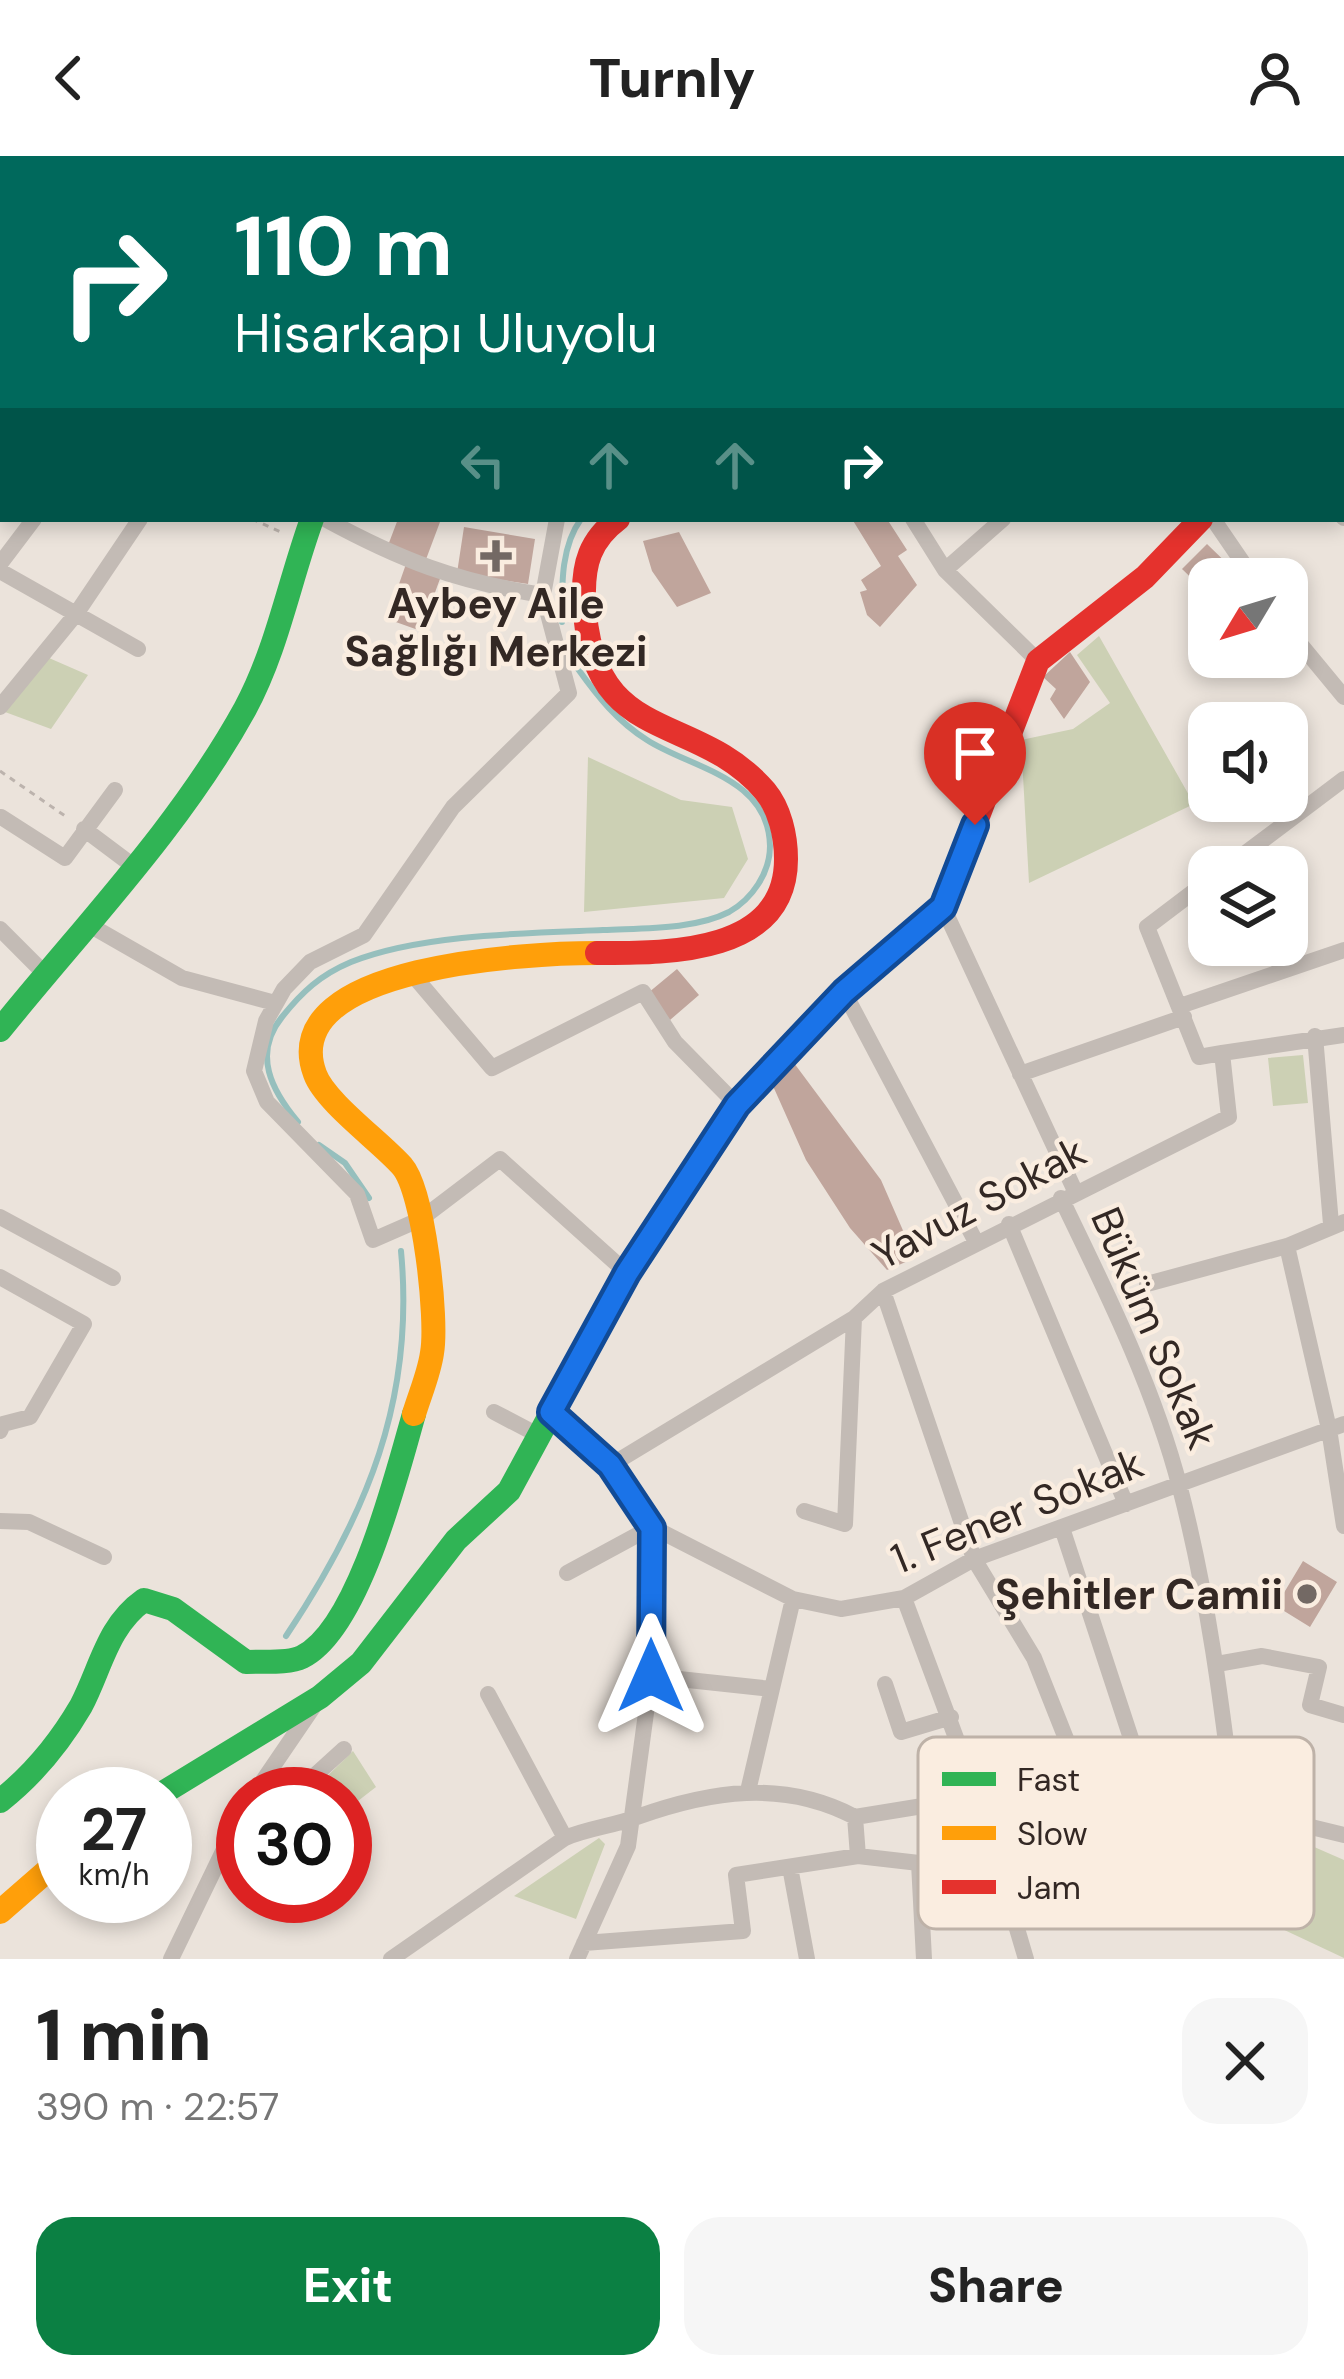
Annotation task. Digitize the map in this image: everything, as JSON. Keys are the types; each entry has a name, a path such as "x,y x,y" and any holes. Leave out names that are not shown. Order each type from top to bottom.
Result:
{"street":[{"path":"32,522 0,568 137,649"},
{"path":"0,707 76,614 138,522"},
{"path":"331,522 404,562 491,587 543,595"},
{"path":"556,522 543,595 569,693 453,807 364,934 310,962 275,1003 254,1071 267,1102 357,1194 373,1240 421,1220 500,1159 627,1273"},
{"path":"0,1801 45,1758 81,1705 127,1609 144,1600 173,1609 246,1662 301,1658 328,1632 380,1533 433,1350 421,1220 407,1171 316,1079 311,1066 319,1027 349,992 413,975 542,954 712,945 751,926 781,889 787,844 761,786 737,764 640,715 612,693 596,664 586,629 586,556 592,540 614,522"},
{"path":"916,522 945,570 1038,661"},
{"path":"945,570 1001,522"},
{"path":"192,1775 320,1697 361,1663 455,1540 509,1491 627,1273 737,1105 844,992 943,907 1038,661 1145,577 1198,522"},
{"path":"1216,522 1240,558"},
{"path":"0,1030 199,782 245,709 263,670 308,531"},
{"path":"548,626 586,629"},
{"path":"1308,654 1344,698"},
{"path":"1255,846 1344,779"},
{"path":"1,817 64,858 115,790"},
{"path":"84,829 132,865"},
{"path":"1188,896 1148,927 1199,1057 1344,1034"},
{"name":"Büküm Sokak","path":"943,907 1020,1074 1123,1324 1180,1485 1217,1664 1226,1737"},
{"path":"86,923 182,978 275,1003"},
{"path":"0,929 45,974"},
{"path":"1020,1074 1344,950"},
{"path":"413,975 492,1068 643,992 675,1042 737,1105"},
{"path":"844,992 976,1242"},
{"path":"1147,1284 1287,1246 1338,1223 1315,1036"},
{"name":"Yavuz Sokak","path":"610,1465 854,1318 883,1291 1068,1194 1229,1118 1222,1053"},
{"path":"0,1216 112,1278"},
{"path":"1010,1224 1126,1504"},
{"path":"1287,1246 1336,1426 1344,1526"},
{"path":"0,1277 84,1324 30,1417 1,1426"},
{"path":"883,1291 974,1559 1034,1658 1064,1737"},
{"path":"804,1511 845,1524 854,1318"},
{"path":"494,1412 538,1435"},
{"path":"551,1412 610,1465 652,1528 651,1676 628,1846 580,1951"},
{"name":"1. Fener Sokak","path":"652,1528 793,1599 841,1609 904,1598 974,1559 1336,1426"},
{"path":"0,1521 29,1522 104,1557"},
{"path":"567,1573 652,1528"},
{"path":"1062,1528 1131,1737"},
{"path":"904,1598 958,1737"},
{"path":"748,1791 793,1599"},
{"path":"1217,1664 1262,1656 1319,1667 1310,1706 1344,1715"},
{"path":"651,1676 772,1689"},
{"path":"885,1684 901,1732 951,1717"},
{"path":"488,1694 566,1838"},
{"path":"272,1767 320,1697"},
{"path":"324,1767 344,1749"},
{"path":"391,1959 566,1838 597,1825 632,1820 678,1801 748,1791 816,1800 855,1817 918,1807"},
{"path":"855,1817 858,1856"},
{"path":"1314,1826 1344,1835"},
{"path":"580,1951 742,1930 736,1875 858,1856 918,1863"},
{"path":"171,1959 216,1865"},
{"path":"790,1867 807,1959"},
{"path":"0,1912 36,1881"},
{"path":"922,1929 924,1959"},
{"path":"1017,1929 1026,1959"}],"path":[{"path":"266,522 308,531"},
{"path":"0,771 84,829"}],"green space":[{"path":"1099,636 1188,793 1188,807 1029,883 1021,740 1073,729 1110,703 1077,655"},
{"path":"49,658 88,675 51,729 5,712"},
{"path":"588,757 681,800 732,807 748,859 724,898 584,912"},
{"path":"1303,1055 1308,1103 1273,1106 1268,1058"},
{"path":"353,1751 363,1767 337,1767"},
{"path":"599,1838 605,1844 576,1919 514,1896"},
{"path":"1314,1847 1344,1860 1344,1958 1282,1929 1314,1929"}],"building":[{"path":"397,522 440,522 425,562 387,548"},
{"path":"854,522 889,522 907,550 898,556 917,585 880,627 867,615 860,592 867,590 861,580 881,566"},
{"name":"Aybey Aile Sağlığı Merkezi","path":"464,527 535,539 528,584 457,573"},
{"path":"679,532 711,593 677,607 652,571 643,541"},
{"path":"1207,544 1221,558 1193,558"},
{"path":"406,564 441,576 421,631 393,621 392,604"},
{"path":"1070,652 1090,682 1064,719 1050,699 1056,689 1043,677"},
{"path":"677,969 699,995 670,1020 648,993"},
{"path":"794,1063 881,1180 915,1258 887,1270 850,1228 806,1160 773,1086"},
{"name":"Şehitler Camii","path":"1303,1561 1337,1582 1310,1627 1276,1606"}],"waterway":[{"path":"562,622 566,555 579,522"},
{"path":"298,1122 274,1085 268,1045 297,1000 340,967 442,940 700,922 729,912 758,884 770,846 756,804 724,778 636,733 578,669"},
{"path":"319,1145 345,1163 369,1198"},
{"path":"286,1636 340,1546 379,1454 400,1357 401,1251"}],"traffic: fast":[{"path":"0,1030 130,875 219,752 266,663 311,522"},
{"path":"192,1775 320,1697 361,1663 456,1540 509,1491 627,1273 730,1116"},
{"path":"0,1801 35,1769 64,1732 113,1635 144,1600 173,1609 246,1662 296,1659 322,1641 341,1616 373,1547 414,1414"}],"traffic: slow":[{"path":"414,1414 429,1369 433,1337 428,1256 417,1201 402,1166 321,1085 315,1074 313,1037 333,1009 370,987 417,972 521,956 597,953"},
{"path":"0,1912 36,1881"}],"traffic: jam":[{"path":"597,953 686,949 744,931 766,915 781,891 786,859 781,823 765,791 737,765 625,704 605,680 590,646 585,574 595,544 614,522"},
{"path":"730,1116 844,992 943,907 1038,661 1145,577 1198,522"}],"place":[{"name":"Aybey Aile Sağlığı Merkezi","path":"496,556"},
{"name":"Şehitler Camii","path":"1307,1594"}],"route":[{"path":"651,1676 652,1528 610,1465 551,1412 627,1273 737,1105 844,992 943,907 975,825"}]}
